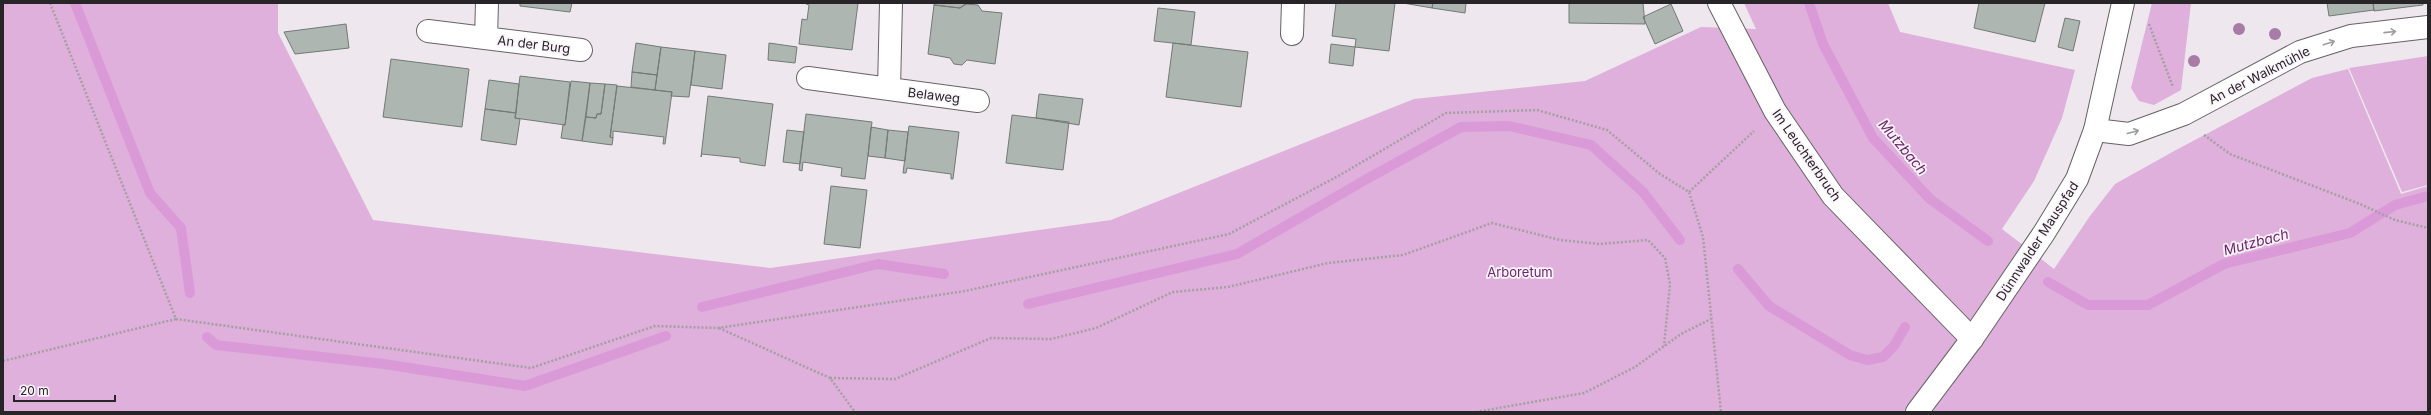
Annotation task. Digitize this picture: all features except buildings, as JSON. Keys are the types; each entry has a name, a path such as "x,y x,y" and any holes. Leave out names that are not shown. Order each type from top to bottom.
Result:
{"street":[{"name":"An der Burg","path":"486,38 487,3"},
{"name":"Belaweg","path":"889,89 891,3"},
{"path":"1292,34 1293,3"},
{"name":"Im Leuchterbruch","path":"1718,3 1775,111 1833,196 1972,339"},
{"name":"Dünnwalder Mauspfad","path":"1917,412 1972,339 2078,180 2094,130 2123,3"},
{"name":"An der Walkmühle","path":"2094,130 2129,134 2184,114 2300,52 2351,36 2428,27"},
{"name":"An der Burg","path":"428,31 581,50"},
{"name":"Belaweg","path":"808,78 978,101"}],"path":[{"path":"50,3 176,319"},
{"path":"2146,18 2184,114 2207,139 2230,154 2360,204 2395,220 2428,228"},
{"path":"3,361 176,319 531,368 655,326 718,328 965,291 1229,234 1340,175 1446,113 1537,110 1607,130 1660,174 1689,192 1703,237 1721,412"},
{"path":"1689,192 1775,111"},
{"path":"718,328 830,378 895,379 991,338 1051,339 1096,328 1173,292 1228,286 1328,263 1403,256 1492,223 1560,240 1600,244 1648,240 1665,258 1670,284 1664,346"},
{"path":"1476,412 1584,393 1635,367 1664,346 1711,319"},
{"path":"830,378 855,412"}],"green space":[{"name":"Arboretum","path":"3,3 278,3 278,33 373,220 770,268 1111,220 1414,99 1585,81 1701,27 1756,29 1744,3 1888,3 1900,32 2075,70 2062,118 2034,181 2002,229 2054,269 2090,216 2115,184 2312,78 2348,69 2401,194 2428,186 2428,412 3,412"},
{"path":"2152,3 2191,3 2181,90 2154,105 2139,101 2131,88"},
{"path":"2428,56 2428,185 2402,192 2349,68"}],"waterway":[{"path":"75,3 150,193 181,228 190,293"},
{"name":"Mutzbach","path":"1809,3 1823,44 1873,138 1930,199 1988,241"},
{"path":"1028,304 1237,254 1365,180 1461,127 1509,126 1591,145 1643,192 1680,240"},
{"name":"Mutzbach","path":"2048,282 2088,305 2148,305 2224,264 2350,233 2395,205 2428,196"},
{"path":"702,307 878,264 944,274"},
{"path":"1738,269 1769,306 1850,355 1867,360 1883,357 1894,346 1905,327"},
{"path":"207,337 216,345 384,364 525,386 666,336"}]}
